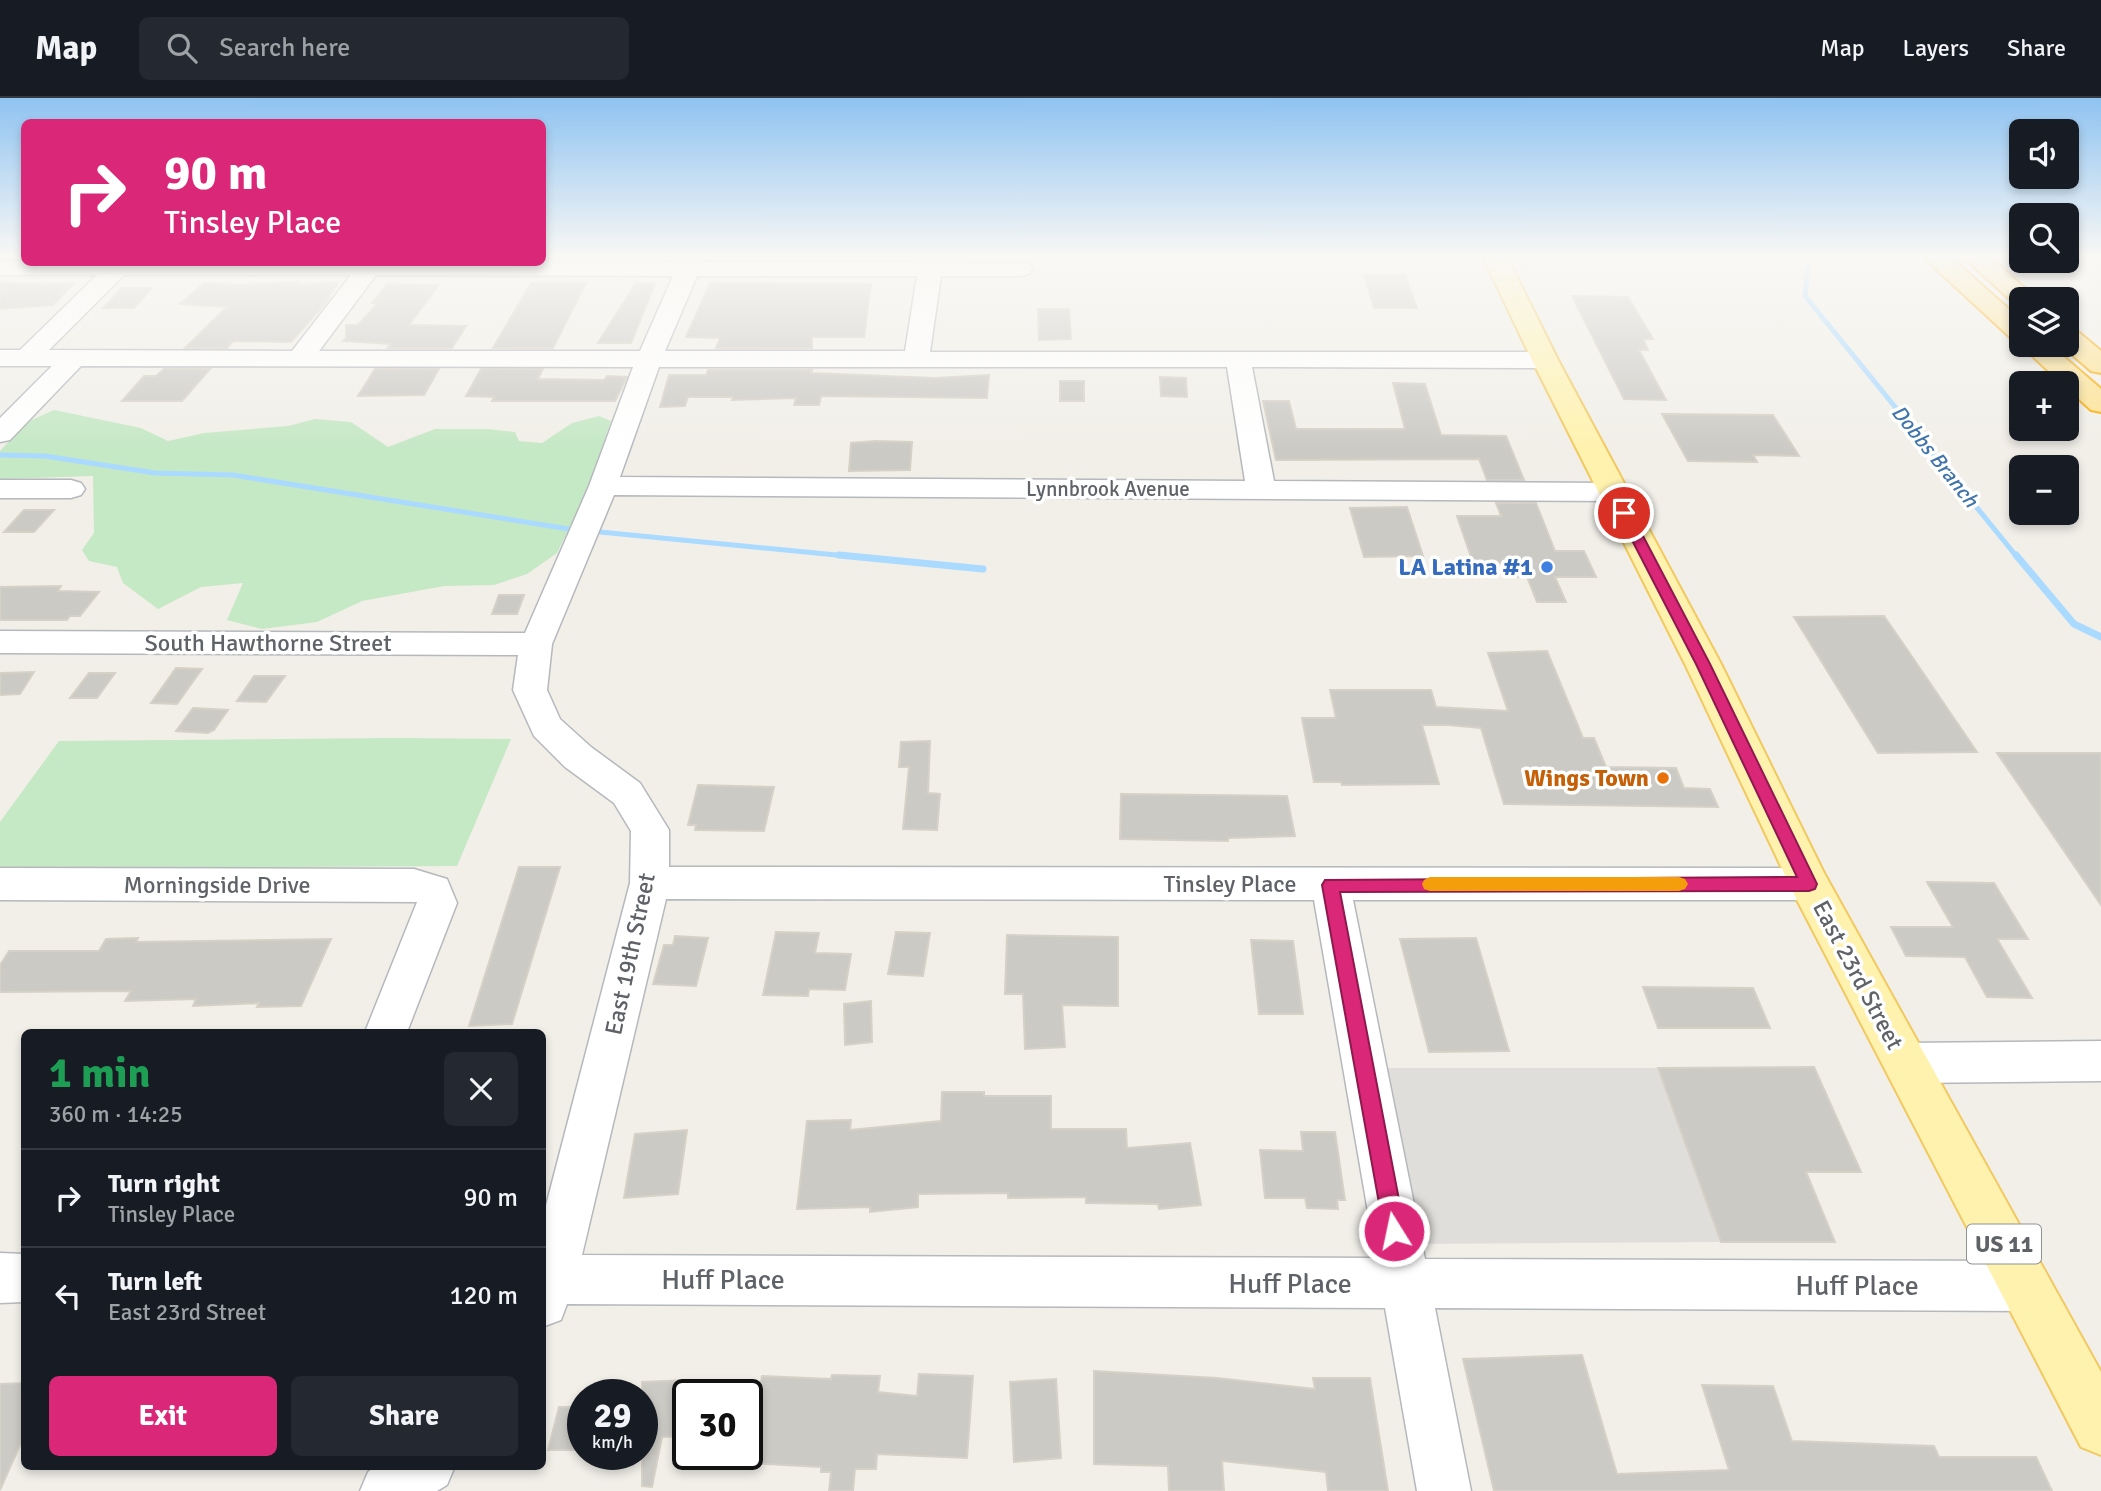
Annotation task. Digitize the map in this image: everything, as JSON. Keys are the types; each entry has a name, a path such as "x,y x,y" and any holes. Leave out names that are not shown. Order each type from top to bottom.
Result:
{"highway":[{"path":"2079,346 2101,365"},
{"path":"2048,357 2101,404"}],"main road":[{"name":"East 23rd Street","path":"1526,320 1703,664 1809,884 2101,1427"}],"street":[{"path":"27,358 65,320"},
{"path":"300,358 329,320"},
{"name":"East 19th Street","path":"547,1291 650,883 650,830 627,793 578,757 546,727 530,690 536,644 603,486 648,361 666,320"},
{"path":"916,360 922,320"},
{"path":"0,358 648,361 1545,360"},
{"path":"0,434 74,358"},
{"path":"1238,359 1261,490"},
{"name":"Lynnbrook Avenue","path":"603,486 1613,492"},
{"path":"0,489 71,489"},
{"name":"South Hawthorne Street","path":"0,642 536,644"},
{"name":"Tinsley Place","path":"650,883 1809,884"},
{"name":"Morningside Drive","path":"0,884 414,885 433,890 437,903 387,1029"},
{"path":"1331,885 1444,1491"},
{"path":"1905,1063 2101,1062"},
{"path":"0,1278 21,1278"},
{"name":"Huff Place","path":"547,1291 1404,1284 2027,1286"},
{"path":"387,1491 421,1470"}],"shaded area":[{"path":"1385,1068 1658,1068 1721,1242 1418,1244"}],"green space":[{"path":"54,410 141,428 168,441 204,433 288,426 315,419 351,422 388,447 435,429 515,432 519,441 542,443 572,423 599,416 611,421 583,500 557,553 527,574 494,585 444,586 362,601 317,622 262,629 227,620 243,583 201,587 158,609 123,583 117,567 89,561 82,550 94,533 93,476 0,479 0,451 27,422"},
{"path":"511,739 457,866 0,869 0,822 59,741"}],"building":[{"path":"214,320 311,320 291,342 233,341 227,348 185,348"},
{"path":"363,320 413,320 409,325 466,326 452,348 388,348 391,344 343,341 346,338 346,325 358,325"},
{"path":"509,320 567,320 553,348 493,348"},
{"path":"613,320 640,320 631,343 598,343"},
{"path":"694,320 866,320 864,337 812,337 812,348 716,348 720,338 686,337"},
{"path":"1038,320 1070,320 1071,339 1039,340"},
{"path":"1584,320 1642,320 1653,339 1643,339 1648,350 1639,350 1666,400 1624,399"},
{"path":"164,369 210,369 182,401 122,401 144,376 156,376"},
{"path":"375,369 439,369 424,395 358,396"},
{"path":"481,369 543,369 538,379 604,380 607,376 627,377 615,401 492,401 494,397 466,396"},
{"path":"708,370 812,370 811,373 935,378 989,375 987,398 821,396 819,405 794,405 796,398 732,400 733,397 688,397 685,406 660,407 669,375 706,375"},
{"path":"1160,377 1186,378 1187,397 1161,396"},
{"path":"1060,381 1084,381 1084,401 1060,401"},
{"path":"1393,383 1425,384 1441,435 1506,436 1524,480 1487,480 1479,459 1276,460 1263,401 1289,401 1296,429 1405,429"},
{"path":"1662,414 1773,415 1799,456 1753,455 1757,462 1688,461"},
{"path":"912,442 910,470 849,471 851,443"},
{"path":"1496,503 1536,503 1555,551 1584,551 1596,577 1555,577 1566,602 1537,602 1527,577 1518,577 1512,563 1473,563 1457,516 1501,516"},
{"path":"1407,507 1423,556 1364,557 1350,508"},
{"path":"24,510 54,510 34,532 4,532"},
{"path":"61,586 58,591 99,592 80,616 70,616 67,620 0,620 0,587"},
{"path":"499,595 524,595 517,614 492,614"},
{"path":"1884,616 1977,752 1878,753 1794,617"},
{"path":"1547,651 1583,738 1594,738 1606,767 1676,768 1684,788 1710,789 1718,807 1504,804 1481,728 1448,725 1422,725 1439,784 1342,785 1341,782 1314,782 1302,718 1336,718 1330,690 1431,690 1436,707 1508,711 1488,653"},
{"path":"176,668 202,669 177,704 151,703"},
{"path":"34,672 20,694 0,695 0,673"},
{"path":"89,673 115,673 97,698 70,698"},
{"path":"254,676 285,676 266,702 237,701"},
{"path":"193,708 228,710 214,730 208,733 176,731"},
{"path":"930,741 928,793 940,794 937,830 903,829 909,767 899,767 901,742"},
{"path":"1997,753 2101,753 2101,905"},
{"path":"698,785 774,787 764,831 695,830 696,825 688,825"},
{"path":"1121,794 1287,796 1295,836 1228,838 1228,841 1120,839"},
{"path":"519,867 560,867 512,1024 469,1026"},
{"path":"1927,882 1994,883 2028,939 1997,939 2032,998 1987,997 1965,957 1906,956 1891,927 1953,927"},
{"path":"776,932 819,933 815,953 851,954 845,990 809,989 808,996 763,995"},
{"path":"896,932 930,933 923,976 888,974"},
{"path":"1007,935 1118,937 1118,1006 1062,1005 1065,1047 1025,1049 1023,994 1005,994"},
{"path":"675,936 708,938 696,986 653,984 664,945 673,945"},
{"path":"138,938 136,942 331,939 301,1006 257,1007 259,1003 193,1006 196,999 125,1001 131,991 0,992 0,965 9,951 99,951 106,939"},
{"path":"1476,938 1509,1051 1429,1052 1400,939"},
{"path":"1251,940 1293,941 1303,1014 1259,1014"},
{"path":"1643,987 1753,988 1770,1028 1658,1028"},
{"path":"871,1001 872,1042 845,1045 844,1004"},
{"path":"1814,1067 1861,1172 1806,1172 1835,1242 1721,1242 1658,1068"},
{"path":"942,1092 984,1092 984,1096 1051,1096 1051,1129 1126,1129 1127,1148 1190,1143 1201,1205 1159,1209 1158,1204 1086,1203 1086,1197 1008,1198 1008,1193 918,1194 918,1207 870,1212 870,1207 797,1209 807,1121 851,1120 850,1130 941,1121"},
{"path":"687,1130 678,1194 624,1198 635,1134"},
{"path":"1301,1132 1335,1132 1345,1200 1337,1200 1338,1209 1307,1208 1305,1198 1265,1198 1260,1150 1303,1151"},
{"path":"1582,1355 1617,1474 1729,1470 1702,1385 1773,1386 1792,1441 1934,1446 1939,1457 2036,1457 2052,1491 1494,1491 1463,1359"},
{"path":"1094,1371 1217,1378 1315,1389 1313,1378 1370,1378 1388,1491 1328,1491 1326,1472 1222,1461 1224,1491 1169,1491 1168,1466 1094,1464"},
{"path":"919,1374 973,1376 967,1458 877,1454 876,1469 855,1469 853,1491 829,1491 831,1472 821,1472 821,1467 763,1464 762,1376 831,1379 832,1375 880,1376 878,1392 917,1396"},
{"path":"1056,1379 1061,1458 1014,1462 1010,1382"},
{"path":"658,1381 672,1381 672,1437 662,1437 658,1457"},
{"path":"21,1383 21,1443 0,1490 0,1384"},
{"path":"559,1407 567,1407 567,1450 548,1450"},
{"path":"642,1470 655,1470 652,1487 642,1486"}],"waterway":[{"name":"Dobbs Branch","path":"1824,320 2017,557"},
{"path":"0,455 45,456 155,473 233,475 569,529"},
{"path":"600,532 857,557"},
{"path":"839,555 983,569"},
{"name":"Dobbs Branch","path":"2016,555 2074,624 2101,637"}],"slow traffic":[{"path":"1430,884 1679,884"}],"place":[{"name":"LA Latina #1","path":"1547,567"},
{"name":"Wings Town","path":"1663,778"}],"route":[{"path":"1394,1231 1331,885 1809,884 1703,664 1624,513"}]}
